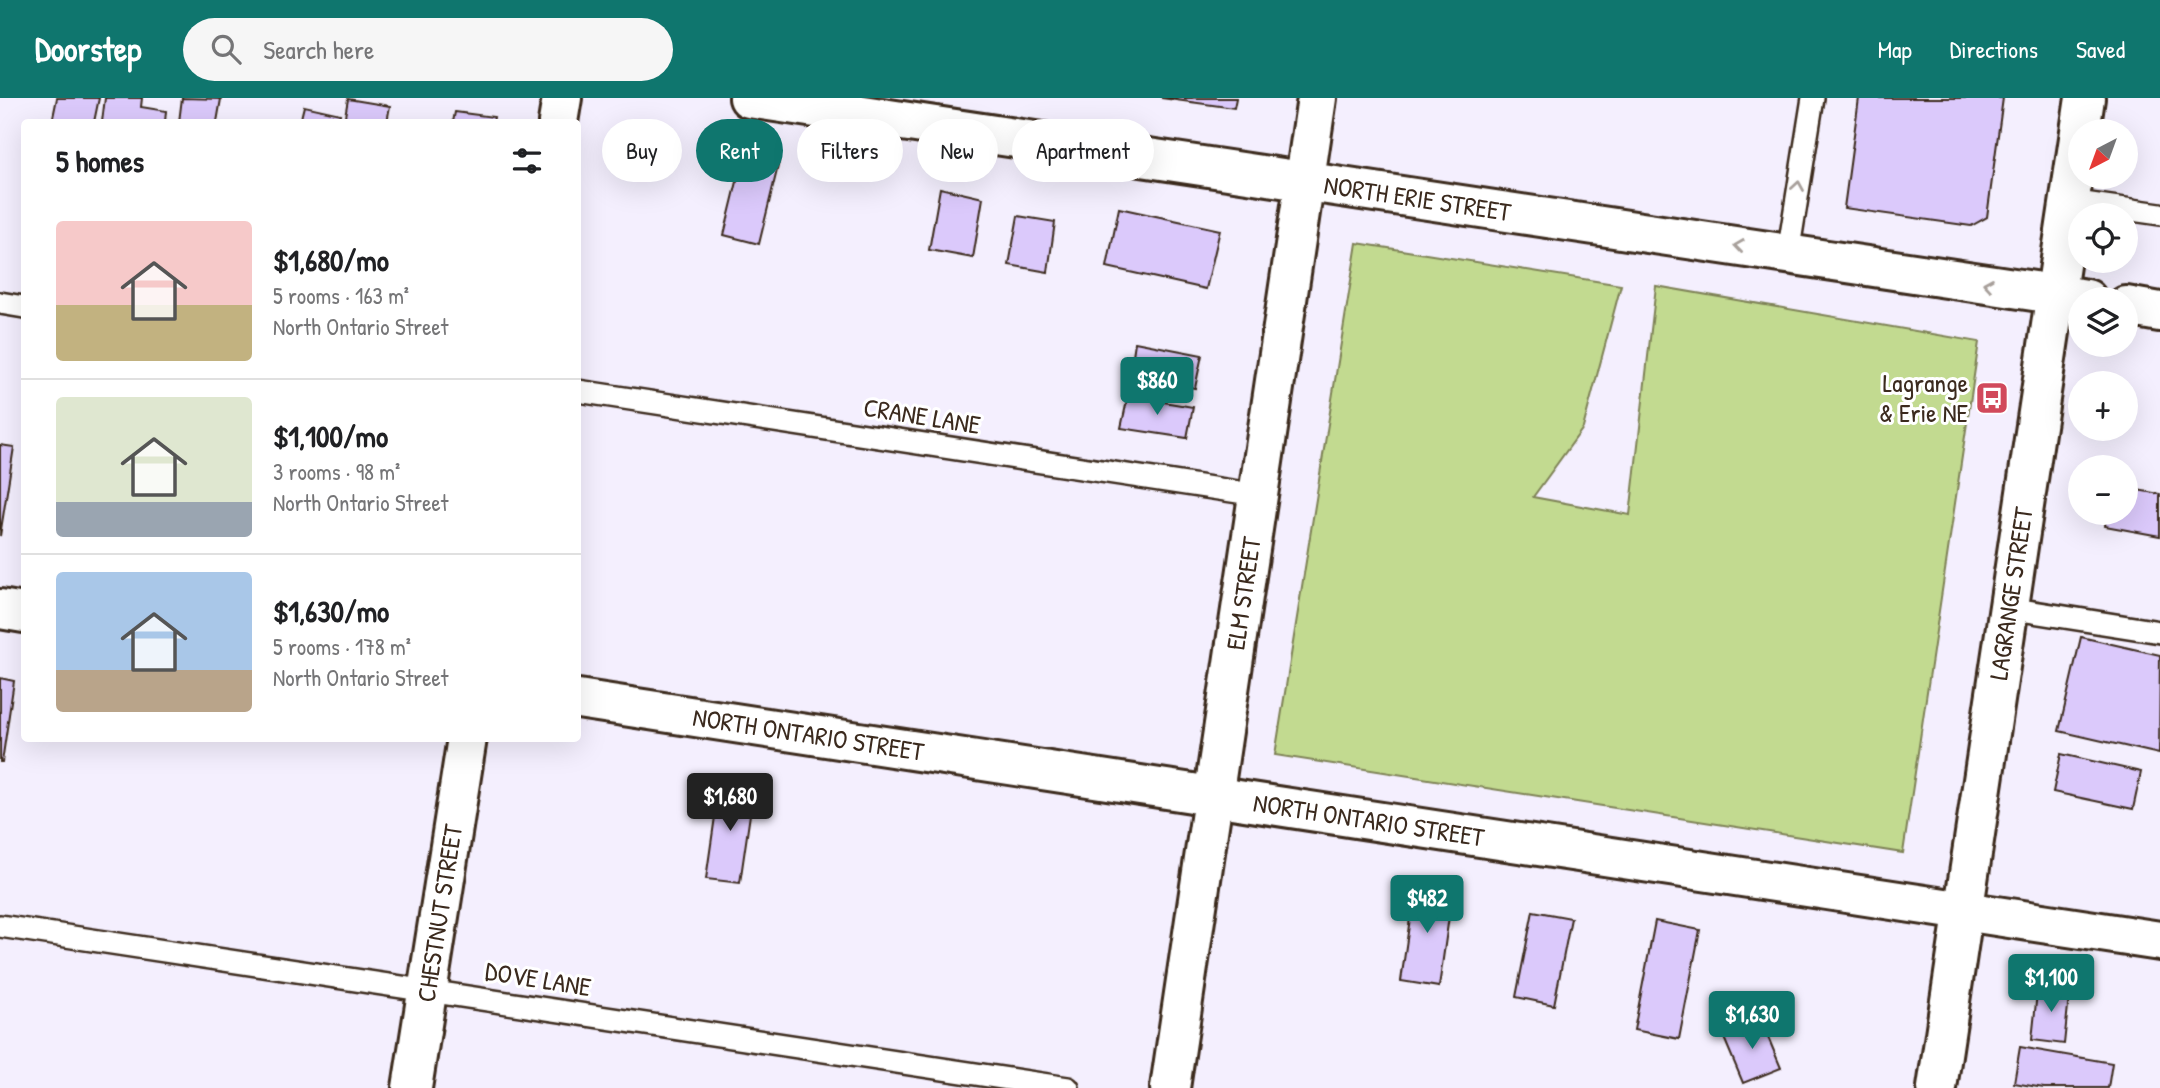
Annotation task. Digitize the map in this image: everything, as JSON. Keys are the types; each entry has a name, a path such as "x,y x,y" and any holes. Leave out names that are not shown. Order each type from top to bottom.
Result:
{"street":[{"path":"558,119 562,98"},
{"name":"NORTH ERIE STREET","path":"749,98 2068,297"},
{"name":"ELM STREET","path":"1170,1088 1317,98"},
{"name":"LAGRANGE STREET","path":"2071,287 2070,201 2085,98"},
{"path":"2138,308 2160,312"},
{"name":"LAGRANGE STREET","path":"1937,1088 2008,608 2068,312"},
{"path":"0,609 21,612"},
{"name":"NORTH ONTARIO STREET","path":"581,699 2160,941"},
{"name":"CHESTNUT STREET","path":"412,1088 466,742"}],"lane":[{"path":"1788,254 1813,98"},
{"path":"2070,201 2160,214"},
{"path":"0,303 21,306"},
{"name":"CRANE LANE","path":"581,391 1258,495"},
{"path":"2008,608 2160,632"},
{"name":"DOVE LANE","path":"0,926 1069,1088"}],"green space":[{"path":"1357,243 1621,285 1583,428 1533,497 1630,515 1656,286 1979,342 1903,853 1275,755"}],"building":[{"path":"57,98 99,98 95,119 53,119"},
{"path":"105,98 142,98 141,107 166,111 165,119 102,119"},
{"path":"182,98 221,99 218,119 179,119"},
{"path":"1161,98 1236,98 1234,108"},
{"path":"1859,98 2003,98 1987,217 1971,226 1844,208"},
{"path":"348,99 390,106 388,119 345,119"},
{"path":"304,106 340,114 339,119 301,119"},
{"path":"455,112 494,117 494,119 454,119"},
{"path":"737,182 774,182 759,244 724,235"},
{"path":"940,188 983,198 973,258 929,250"},
{"path":"1119,208 1220,230 1206,289 1107,267"},
{"path":"1018,216 1055,222 1048,272 1009,265"},
{"path":"1135,342 1202,355 1195,388 1130,376"},
{"path":"1128,396 1193,407 1187,438 1121,428"},
{"path":"0,445 14,447 0,536"},
{"path":"2138,490 2160,494 2160,536 2105,526 2138,525"},
{"path":"2081,637 2160,655 2159,754 2059,731"},
{"path":"0,678 14,681 2,762 0,762"},
{"path":"2061,754 2141,772 2133,809 2053,792"},
{"path":"720,782 754,787 740,883 706,879"},
{"path":"1415,883 1453,888 1439,987 1401,981"},
{"path":"1533,911 1571,918 1554,1005 1516,997"},
{"path":"1655,921 1700,930 1679,1039 1634,1030"},
{"path":"2038,983 2070,987 2064,1044 2032,1040"},
{"path":"1760,1018 1781,1068 1743,1083 1722,1033"},
{"path":"2020,1047 2112,1063 2108,1088 2044,1088 2014,1083"}],"place":[{"name":"Lagrange & Erie NE","path":"1992,398"}]}
